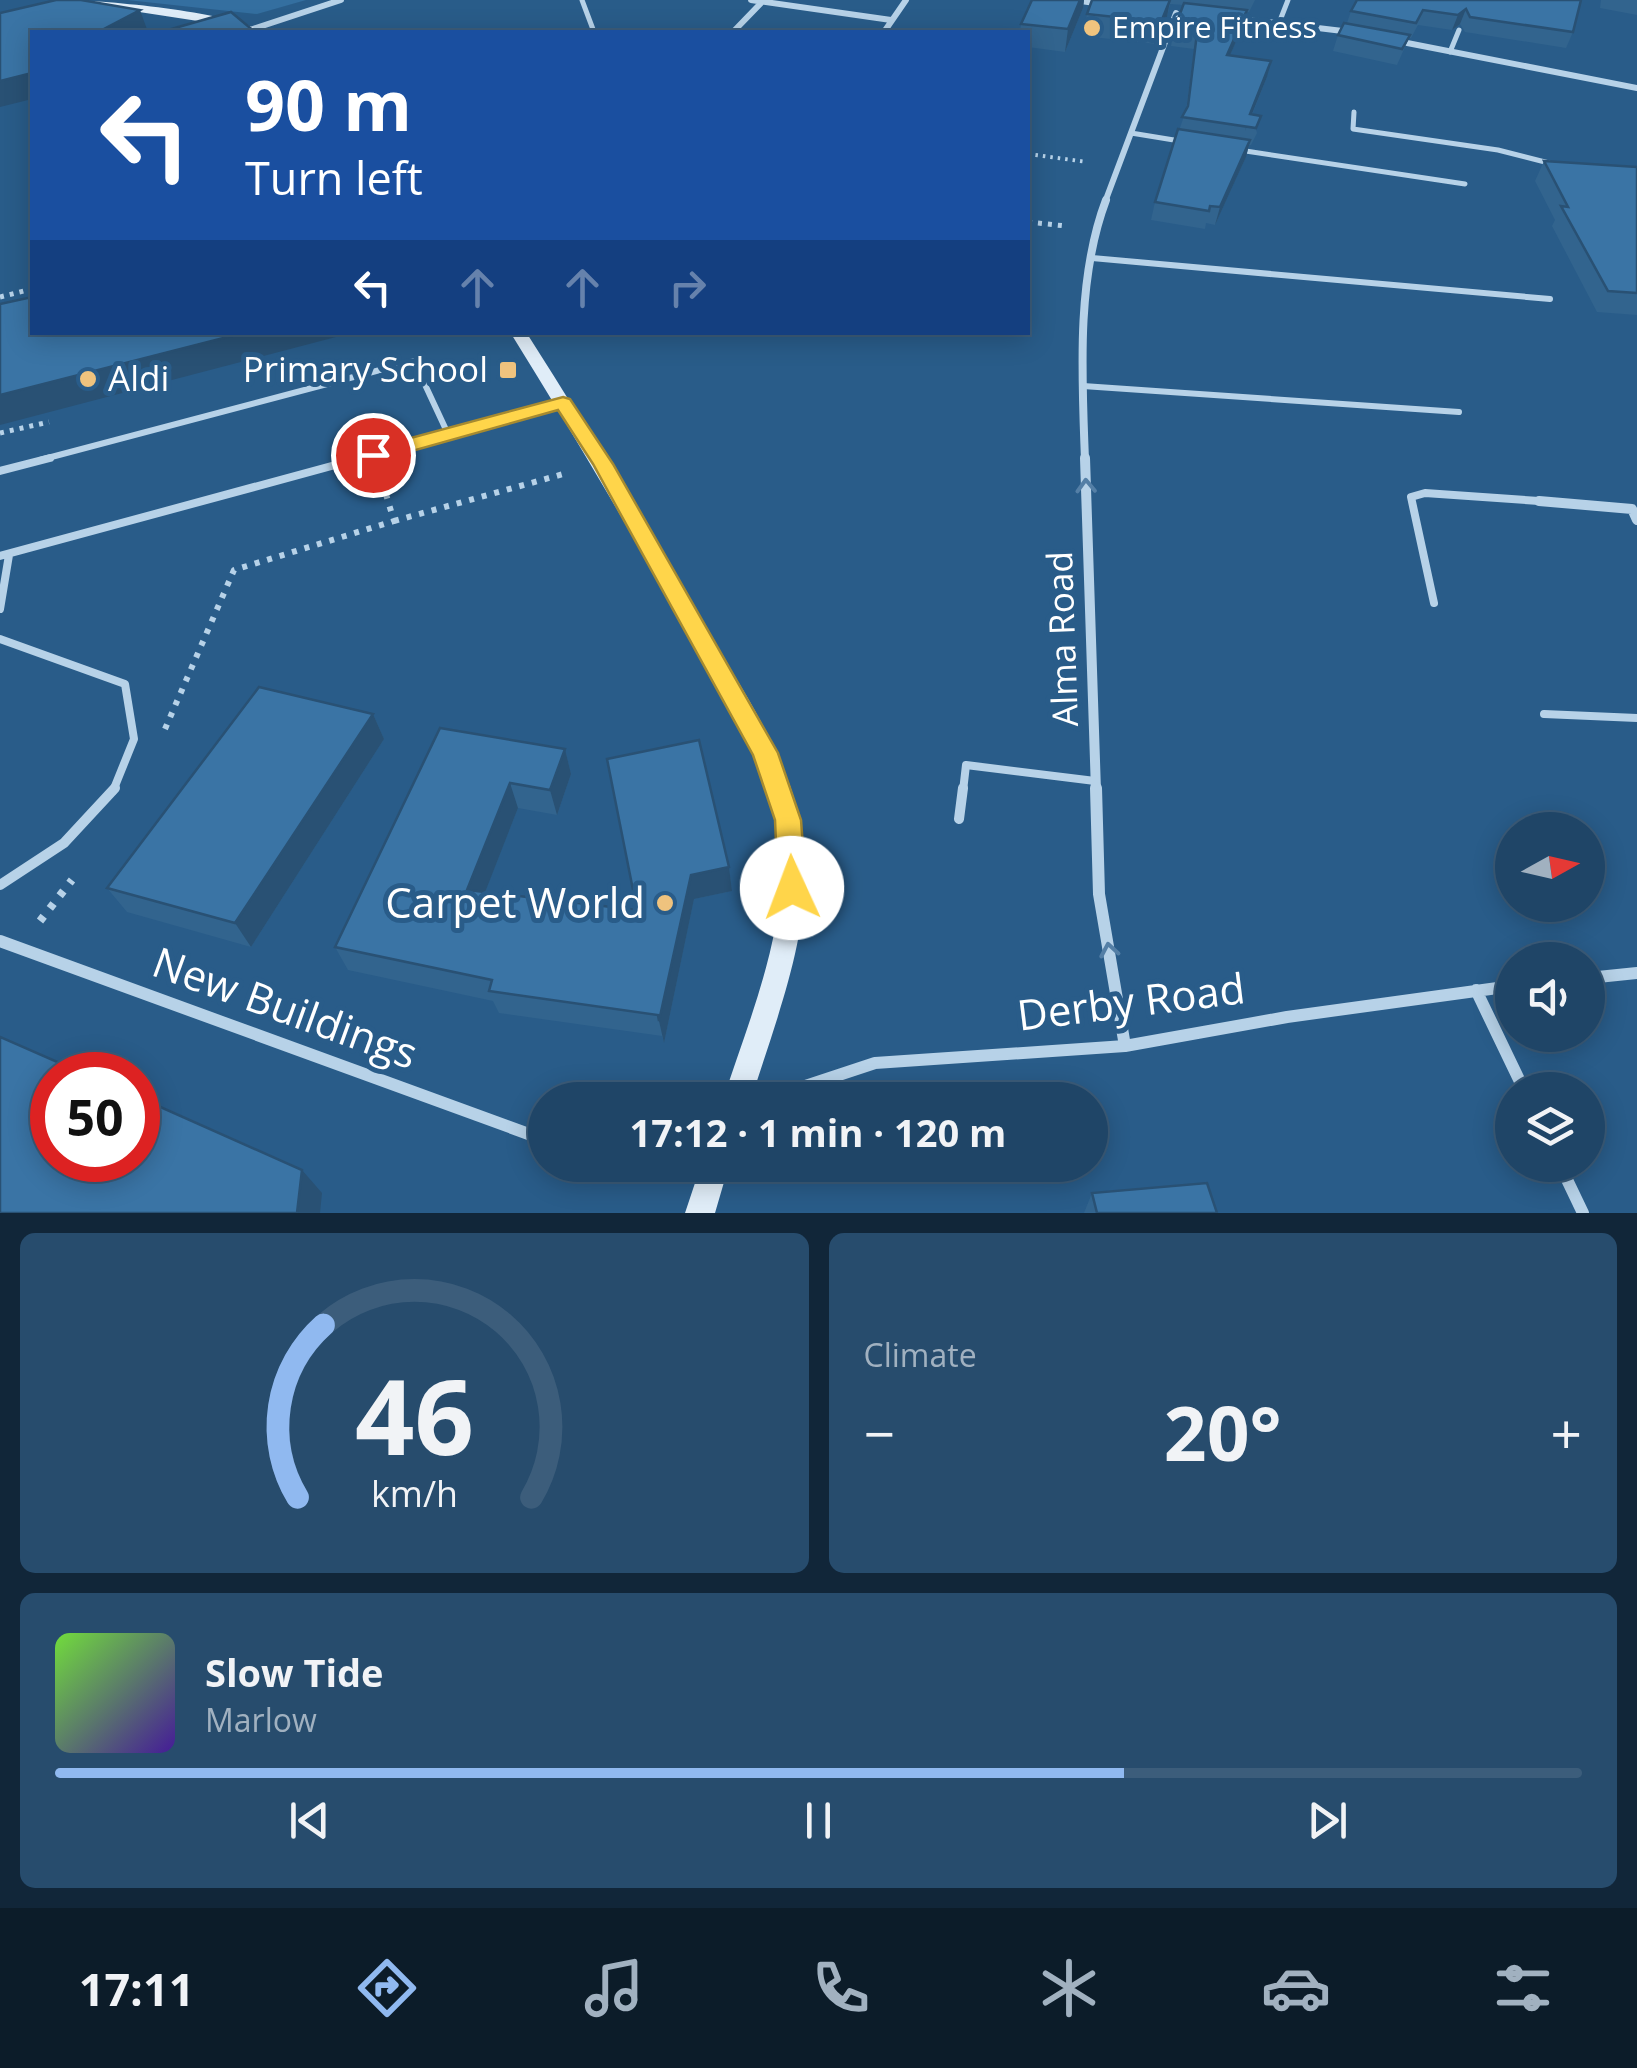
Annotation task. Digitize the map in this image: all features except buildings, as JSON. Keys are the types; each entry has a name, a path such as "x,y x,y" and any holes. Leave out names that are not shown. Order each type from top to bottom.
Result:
{"main road":[{"path":"66,0 212,19 250,30"},
{"path":"520,335 602,464 765,753 788,820 792,888 770,992 742,1082"},
{"path":"700,1213 710,1182"}],"street":[{"path":"256,30 340,0"},
{"path":"752,0 891,20"},
{"path":"885,30 906,0"},
{"path":"1074,0 1108,4"},
{"path":"734,30 762,2"},
{"path":"1159,10 1193,14"},
{"name":"Alma Road","path":"1125,1046 1099,894 1083,386 1095,230 1176,13"},
{"path":"1228,18 1360,34"},
{"path":"1392,40 1637,88"},
{"path":"1538,501 1635,515"},
{"name":"New Buildings","path":"0,941 528,1134"},
{"path":"1605,976 1637,973"},
{"name":"Derby Road","path":"817,1082 875,1063 1125,1046 1495,988"},
{"path":"1476,990 1515,1072"},
{"path":"1568,1182 1583,1213"}],"lane":[{"path":"582,0 593,30"},
{"path":"1279,23 1288,0"},
{"path":"1450,52 1459,30"},
{"path":"1354,112 1353,128 1498,150 1566,167"},
{"path":"1130,133 1186,142"},
{"path":"1224,148 1465,184"},
{"path":"1092,258 1550,299"},
{"path":"0,471 414,361 448,434"},
{"path":"1083,386 1459,412"},
{"path":"0,609 4,555 563,403"},
{"path":"1434,603 1411,497 1425,492 1538,501"},
{"path":"0,639 126,684 134,738 111,796 58,850 0,885"},
{"path":"1544,714 1637,718"},
{"path":"959,819 966,765 1095,781"}],"path":[{"path":"1030,154 1118,166"},
{"path":"0,297 30,290"},
{"path":"373,455 394,521"},
{"path":"163,734 234,570 602,464"},
{"path":"19,949 79,870"}],"shaded area":[{"path":"127,0 306,0 257,14"}],"place":[{"name":"Empire Fitness","path":"1092,28"},
{"name":"Primary School","path":"508,370"},
{"name":"Aldi","path":"88,379"},
{"name":"Carpet World","path":"665,903"}],"route":[{"path":"373,455 563,403 602,464 765,753 788,820 792,888"}]}
